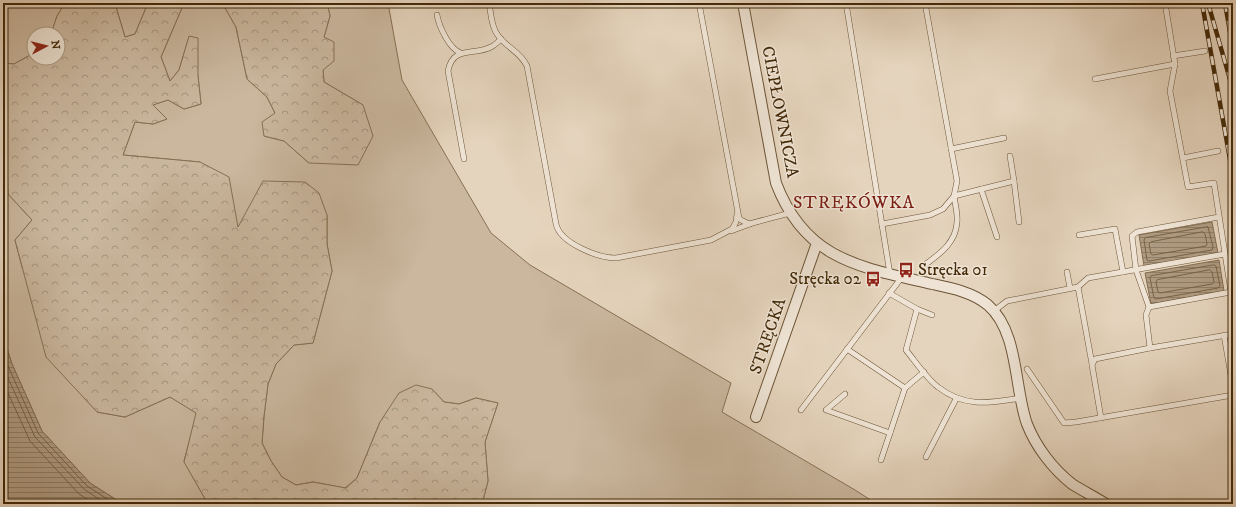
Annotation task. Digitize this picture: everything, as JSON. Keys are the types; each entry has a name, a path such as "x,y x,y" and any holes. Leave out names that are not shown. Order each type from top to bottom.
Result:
{"street":[{"name":"CIEPŁOWNICZA","path":"743,3 776,183 781,197 790,214 808,236 843,259 890,274 954,289 969,294 987,304 994,311 1002,324 1008,341 1027,424 1035,440 1046,457 1067,480 1106,504"},
{"name":"STRĘCKA","path":"756,417 817,243"}],"lane":[{"path":"489,3 494,30 501,39 519,54 527,66 557,229 564,237 592,253 607,258 616,258 707,241 751,224 790,214"},
{"path":"699,3 737,214 736,222 732,229 728,232"},
{"path":"846,3 890,274"},
{"path":"925,3 957,181 954,196 957,222 953,238 943,252 926,264"},
{"path":"1149,307 1232,292 1214,183 1188,187 1170,91 1174,64 1164,3"},
{"path":"437,15 441,28 455,49 461,53"},
{"path":"464,159 448,71 449,64 452,59 461,53 490,48 501,39"},
{"path":"1173,56 1205,52"},
{"path":"1094,79 1174,64"},
{"path":"951,149 1004,138"},
{"path":"1183,158 1218,151"},
{"path":"1010,156 1019,222"},
{"path":"882,224 930,215 943,209 954,196 1014,182"},
{"path":"981,189 997,237"},
{"path":"737,214 746,224 751,224"},
{"path":"1150,348 1146,315 1149,307 1136,270 1132,236 1137,232 1219,217"},
{"path":"1079,235 1115,229 1123,272"},
{"path":"994,311 1007,300 1078,287 1088,278 1225,254"},
{"path":"1067,272 1070,288"},
{"path":"801,410 902,277"},
{"path":"1078,287 1101,418"},
{"path":"889,293 917,309 932,315"},
{"path":"917,309 906,350 937,387 956,399 975,403 997,402 1021,398"},
{"path":"1092,365 1095,359 1233,334"},
{"path":"1224,335 1233,388"},
{"path":"847,349 905,388"},
{"path":"1026,369 1064,422 1076,422 1233,395"},
{"path":"881,460 905,388 924,372"},
{"path":"845,394 826,410 890,433"},
{"path":"926,458 956,399"}],"green space":[{"path":"3,3 65,3 57,16 54,26 26,26 26,57 14,64 3,63"},
{"path":"65,3 110,3 116,7 125,37 135,34 148,3 184,3 161,57 170,81 179,70 189,36 198,38 198,76 201,104 184,109 168,100 153,105 167,119 153,124 135,122 123,155 200,162 229,177 238,227 263,181 305,182 319,193 327,215 327,244 332,271 313,343 294,345 276,364 268,384 262,443 271,461 282,477 296,485 313,482 346,488 357,478 380,422 399,393 416,385 432,389 444,402 459,404 476,398 498,403 485,442 488,481 482,504 208,504 184,462 196,413 170,397 125,417 97,412 46,357 15,240 32,220 8,194 3,108 3,63 14,64 26,57 26,66 66,66 66,26 54,26 57,16"},
{"path":"110,3 148,3 135,34 125,37 116,7"},
{"path":"184,3 224,3 224,6 236,27 247,79 267,97 275,113 264,136 284,141 309,163 363,105 324,82 324,37 330,16 327,3 388,3 402,80 491,233 530,265 731,383 722,412 877,504 482,504 488,481 485,442 498,403 476,398 459,404 444,402 432,389 380,422 357,478 345,488 313,482 296,485 282,477 271,461 262,443 268,384 276,364 294,345 313,343 332,271 327,244 327,215 238,227 200,162 123,155 135,122 153,124 167,119 152,105 168,100 184,109 201,104 198,76 189,37 179,70 170,81 161,57"},
{"path":"224,3 327,3 330,16 324,37 334,42 334,61 323,70 324,82 363,105 373,136 358,165 309,163 284,141 264,136 262,122 275,113 267,97 247,79 236,27 224,6"},
{"path":"3,108 8,194 32,220 15,240 22,267 79,391 97,412 125,417 170,397 197,413 184,461 208,504 123,504 90,483 42,431 12,364 3,336"}],"water":[{"path":"1212,222 1218,253 1144,266 1139,235"},
{"path":"1219,260 1224,291 1151,304 1145,273"},
{"path":"3,336 12,364 42,431 90,483 123,504 3,504"}],"railway":[{"path":"1202,3 1233,176"},
{"path":"1208,3 1233,90"},
{"path":"1225,3 1233,49"}],"place":[{"name":"Stręcka 01","path":"906,270"},
{"name":"Stręcka 02","path":"873,279"}],"district":[{"name":"STRĘKÓWKA","path":"854,203"}]}
